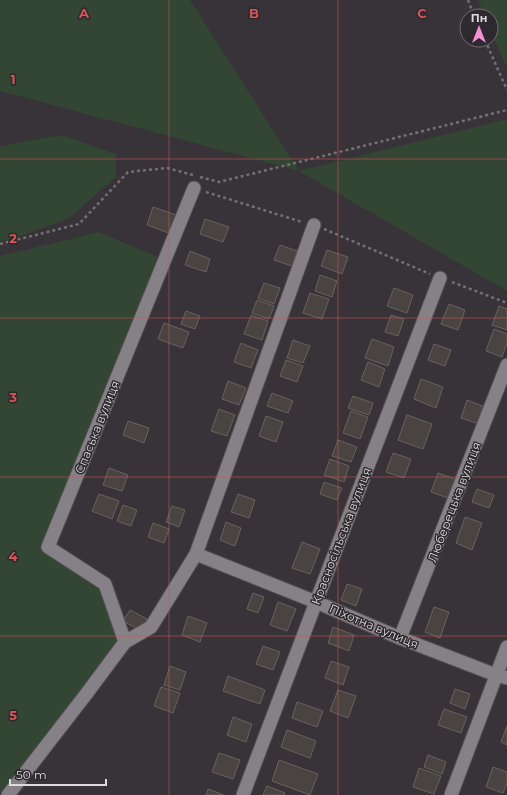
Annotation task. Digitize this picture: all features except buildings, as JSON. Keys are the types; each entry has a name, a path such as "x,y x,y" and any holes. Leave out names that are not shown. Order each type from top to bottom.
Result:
{"street":[{"name":"Спаська вулиця","path":"125,642 105,584 48,547 194,188"},
{"path":"0,793 7,795 125,642 151,627 196,554 314,225"},
{"name":"Красносільська вулиця","path":"243,795 440,278"},
{"name":"Люберецька вулиця","path":"400,638 507,365"},
{"name":"Піхотна вулиця","path":"196,554 316,602 400,638 502,677"},
{"path":"451,795 502,677 507,647"}],"path":[{"path":"489,48 507,90"},
{"path":"0,244 79,224 128,172 167,168 219,182 507,110"},
{"path":"194,188 314,225 440,278 507,303"}],"green space":[{"path":"0,0 190,0 299,171 0,91"},
{"path":"478,0 507,0 507,69 498,48 499,8 482,8"},
{"path":"507,119 507,291 299,171"},
{"path":"61,135 116,154 116,177 68,219 14,238 0,241 0,146"},
{"path":"99,232 165,260 48,547 105,584 125,642 8,795 0,795 0,256"}]}
